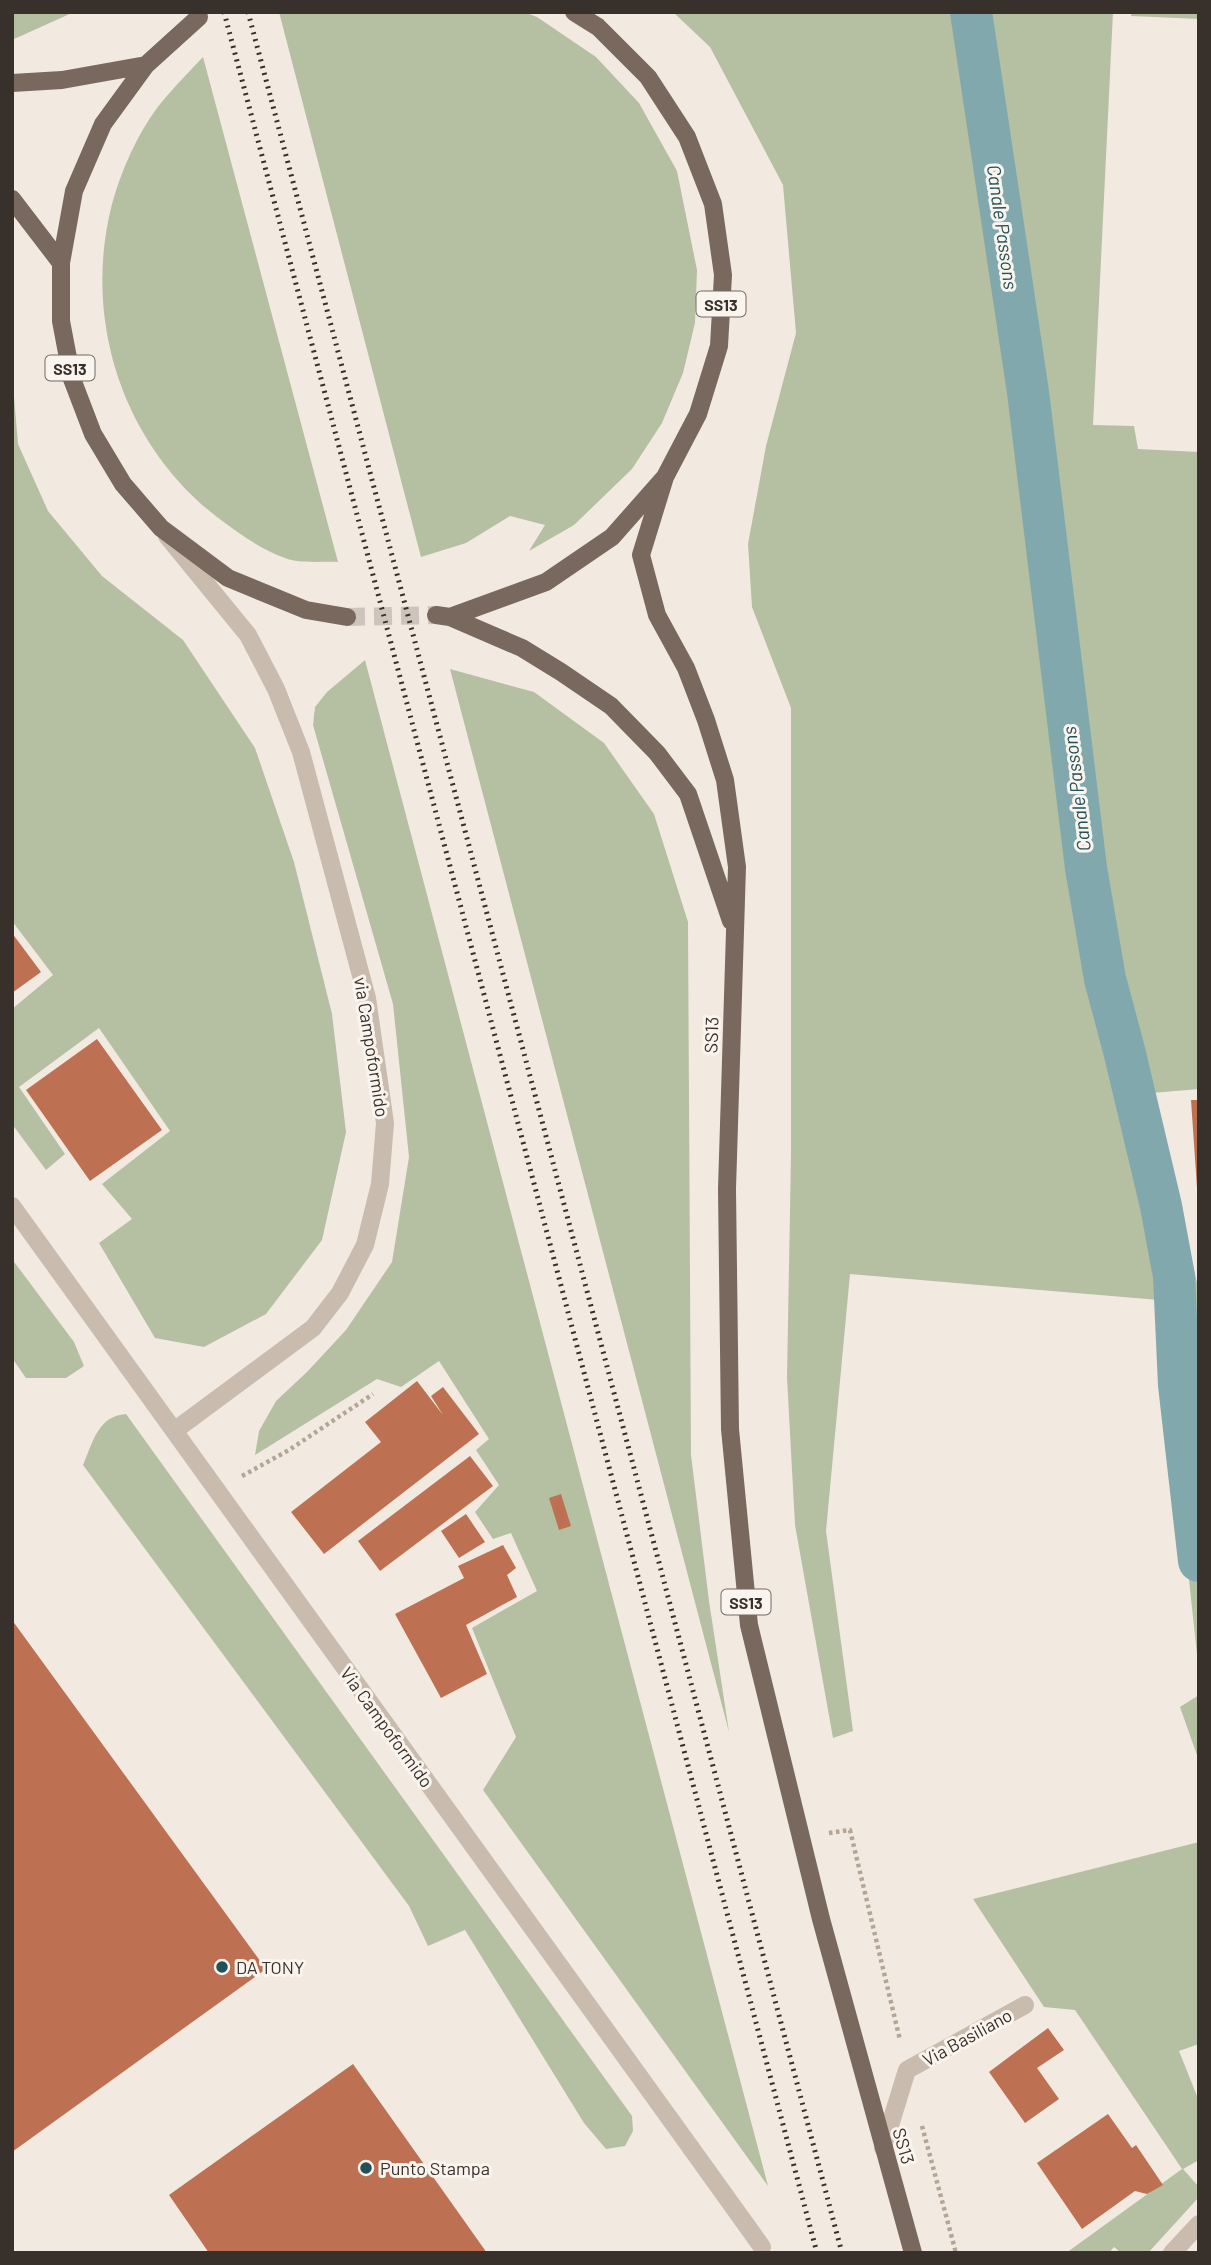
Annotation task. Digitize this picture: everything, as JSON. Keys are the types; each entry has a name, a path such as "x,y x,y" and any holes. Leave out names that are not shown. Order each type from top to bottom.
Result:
{"main road":[{"name":"SS13","path":"574,12 598,27 648,77 687,137 713,204 723,275 719,346 698,414 665,477 641,555 657,615 686,668 725,780 737,867 727,1189 730,1429 748,1625 801,1836 913,2253"},
{"name":"SS13","path":"199,17 146,65 103,124 74,191 61,263 61,321 72,379 93,434 117,474 161,528 229,578 306,610 347,617"},
{"path":"12,83 62,80 146,65"},
{"path":"12,199 61,263"},
{"name":"SS13","path":"665,477 612,537 547,582 443,616 522,648 561,672 611,706 657,753 688,794 735,931"}],"street":[{"name":"via Campoformido","path":"161,528 248,635 276,689 301,752 367,998 385,1123 380,1184 365,1245 340,1293 313,1328 174,1431"},
{"name":"Via Campoformido","path":"12,1206 762,2247"},
{"name":"Via Basiliano","path":"883,2148 907,2070 1025,2005"},
{"path":"1172,2253 1199,2224"}],"path":[{"path":"216,1489 289,1450 373,1394"},
{"path":"801,1836 850,1830 907,2070"},
{"path":"921,2124 956,2253"}],"green space":[{"path":"12,12 74,12 12,40"},
{"path":"279,12 524,12 537,17 596,57 639,103 677,171 697,270 695,323 683,373 662,423 632,469 574,525 529,551 545,525 510,516 466,543 421,557"},
{"path":"673,12 1113,12 1093,425 1134,426 1138,449 1199,452 1199,1089 1152,1093 1199,1291 1199,1673 1159,1300 850,1274 826,1531 853,1731 833,1738 795,1525 787,1378 791,1154 791,708 752,607 748,544 766,446 796,333 783,185 710,47"},
{"path":"1132,12 1199,12 1199,19 1131,16"},
{"path":"203,57 338,562 304,562 285,558 241,535 217,517 184,487 157,454 135,416 118,377 107,335 103,292 104,248 112,204 130,154 143,130 157,108"},
{"path":"12,372 18,444 48,511 102,576 183,640 255,748 294,862 332,1014 346,1132 322,1240 266,1314 204,1347 155,1338 99,1243 132,1219 102,1184 170,1131 99,1028 19,1087 65,1154 46,1170 12,1124 12,1009 53,975 12,921"},
{"path":"365,660 768,2186 483,1790 516,1737 472,1628 537,1591 511,1533 493,1539 475,1512 499,1485 476,1450 489,1439 439,1361 401,1387 377,1379 255,1455 259,1431 276,1401 346,1330 392,1262 409,1157 393,1004 313,725 315,707 327,692"},
{"path":"450,669 534,692 604,743 654,814 688,922 691,1455 729,1732"},
{"path":"12,1259 74,1342 84,1366 66,1378 26,1378 12,1358"},
{"path":"126,1414 632,2116 633,2131 625,2146 606,2149 584,2123 465,1930 428,1946 409,1906 83,1465 103,1425"},
{"path":"1199,1695 1199,1761 1180,1707"},
{"path":"1199,1842 1199,2044 1179,2051 1199,2101 1199,2160 1183,2169 1199,2187 1199,2197 1148,2253 1121,2253 1114,2247 1109,2253 1066,2253 1182,2169 1075,2010 1044,2007 973,1899"}],"building":[{"path":"12,933 41,972 12,993"},
{"path":"97,1039 162,1130 90,1181 26,1090"},
{"path":"1191,1100 1199,1100 1199,1188 1197,1188"},
{"path":"417,1381 443,1415 431,1396 443,1387 479,1434 324,1554 291,1512 381,1442 365,1422"},
{"path":"470,1456 493,1486 380,1571 358,1541"},
{"path":"561,1494 571,1526 559,1530 549,1498"},
{"path":"466,1514 485,1542 459,1558 441,1531"},
{"path":"503,1545 516,1568 507,1575 517,1597 466,1625 487,1674 441,1698 395,1614 464,1578 458,1566"},
{"path":"12,1620 266,1969 12,2152"},
{"path":"1048,2028 1064,2050 1037,2068 1059,2099 1025,2123 989,2072"},
{"path":"353,2064 487,2253 209,2253 169,2195"},
{"path":"1108,2114 1132,2148 1136,2145 1163,2185 1147,2194 1135,2191 1082,2229 1037,2163"}],"waterway":[{"name":"Canale Passons","path":"971,12 1028,392 1086,868 1105,979 1161,1206 1174,1276 1179,1385 1199,1561"}],"tunnel":[{"path":"347,617 436,615"}],"railway":[{"path":"224,12 817,2253"},
{"path":"248,12 842,2253"}],"place":[{"name":"DA TONY","path":"222,1967"},
{"name":"Punto Stampa","path":"366,2168"}]}
